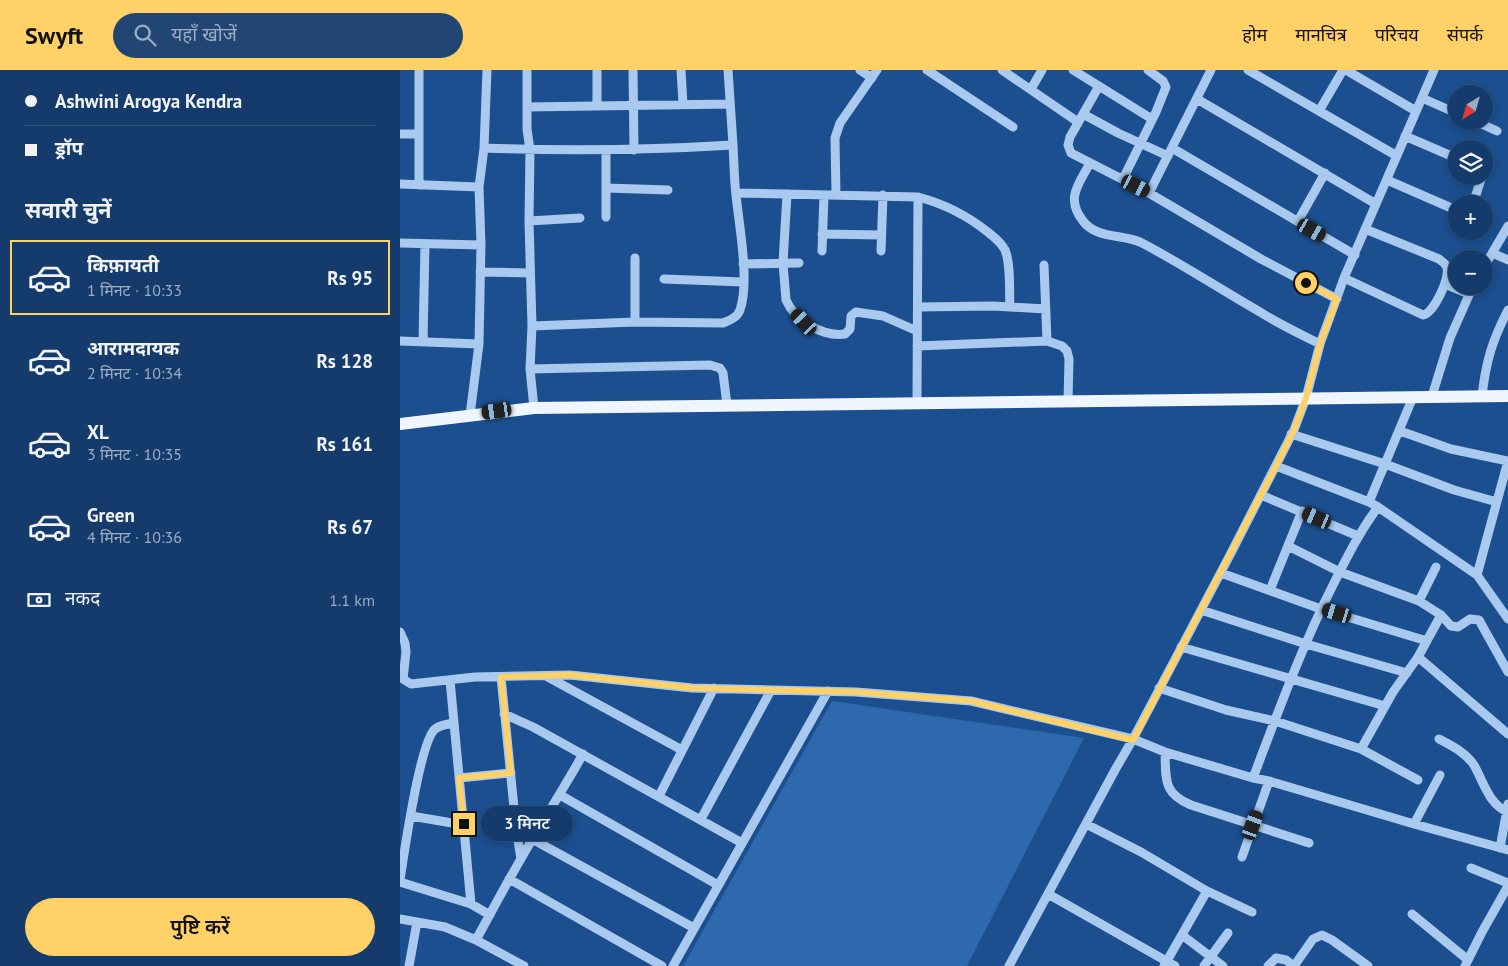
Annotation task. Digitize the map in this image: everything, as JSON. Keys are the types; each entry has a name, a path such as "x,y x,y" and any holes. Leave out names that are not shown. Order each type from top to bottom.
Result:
{"main road":[{"path":"400,424 534,408 1508,396"}],"street":[{"path":"418,185 419,70"},
{"path":"470,415 480,344 481,245 479,187 484,148 487,70"},
{"path":"527,70 532,326 530,368 534,408"},
{"path":"597,70 597,106"},
{"path":"633,70 634,150"},
{"path":"681,70 682,104"},
{"path":"532,326 636,322 722,323 734,319 740,310 743,264 736,193 728,70"},
{"path":"836,195 834,138 840,123 874,74 860,70"},
{"path":"927,70 1013,127"},
{"path":"1002,70 1080,118 1140,143 1170,152 1354,255"},
{"path":"1031,89 1042,70"},
{"path":"1073,70 1152,119"},
{"path":"1123,179 1166,87 1163,81 1148,70"},
{"path":"1149,193 1211,70"},
{"path":"1248,70 1397,156"},
{"path":"1319,111 1347,70 1416,111"},
{"path":"1009,966 1133,740 1276,466 1306,398 1320,344 1344,278 1422,98 1430,71"},
{"path":"1099,86 1070,137 1068,145 1071,153 1149,193 1261,259 1337,299"},
{"path":"1422,98 1448,109"},
{"path":"1197,99 1376,204"},
{"path":"527,107 730,104"},
{"path":"1493,129 1497,131"},
{"path":"400,134 419,134"},
{"path":"1405,136 1448,155"},
{"path":"484,148 634,150 733,145"},
{"path":"606,150 606,217"},
{"path":"1090,163 1075,190 1073,198 1076,209 1086,225 1103,234 1134,239 1262,314 1320,344"},
{"path":"1298,222 1324,174"},
{"path":"1387,180 1448,207"},
{"path":"400,184 479,187"},
{"path":"606,188 668,190"},
{"path":"736,193 918,197 950,208 973,220 1001,243 1008,265 1010,307"},
{"path":"787,194 782,263 788,306 809,326 827,333 845,334 850,329 851,316 854,313 861,312 883,316 917,331"},
{"path":"822,251 824,195"},
{"path":"881,251 883,196"},
{"path":"917,402 918,197"},
{"path":"529,221 580,218"},
{"path":"1493,250 1508,226"},
{"path":"1344,278 1423,315 1430,312 1445,284 1448,274 1446,264 1366,229"},
{"path":"822,234 881,235"},
{"path":"400,243 481,245"},
{"path":"423,342 425,244"},
{"path":"1493,252 1508,260"},
{"path":"635,258 636,322"},
{"path":"743,264 799,263"},
{"path":"1044,266 1047,341"},
{"path":"480,272 530,273"},
{"path":"664,279 743,282"},
{"path":"1432,396 1450,338 1469,295"},
{"path":"918,307 1046,309"},
{"path":"1482,396 1486,365 1496,332 1508,310"},
{"path":"400,341 480,344"},
{"path":"917,346 1047,341 1062,346 1067,351 1068,360 1068,401"},
{"path":"530,368 710,364 720,368 723,373 727,406"},
{"path":"1369,502 1413,397"},
{"path":"1400,431 1452,449 1508,461 1477,574"},
{"path":"1291,434 1385,464 1454,490 1497,502"},
{"path":"1276,466 1378,507 1477,574 1508,619"},
{"path":"1261,495 1358,536"},
{"path":"1253,778 1291,679 1321,609 1358,536 1378,507"},
{"path":"1270,590 1302,512"},
{"path":"1288,546 1340,572 1419,601 1441,615 1450,626 1455,627 1470,618 1478,620 1508,672"},
{"path":"1419,601 1436,567"},
{"path":"1221,572 1321,609 1427,641"},
{"path":"1201,610 1306,644 1406,673"},
{"path":"1361,749 1385,706 1418,657 1441,615"},
{"path":"400,632 405,643 403,679 407,683 416,684 475,677 570,675 692,688 828,691 971,701 1133,740 1165,752 1253,778 1504,849 1508,809 1496,805 1468,758 1440,739"},
{"path":"1182,647 1385,706"},
{"path":"1418,657 1508,734"},
{"path":"546,676 682,750"},
{"path":"501,677 521,859"},
{"path":"450,680 471,904"},
{"path":"659,796 714,688"},
{"path":"1159,688 1226,710 1275,722 1361,749 1418,780"},
{"path":"700,820 771,690"},
{"path":"673,966 828,691"},
{"path":"504,714 533,727 742,842"},
{"path":"454,723 438,726 429,738 411,816 400,881 471,904 490,914"},
{"path":"1165,752 1166,776 1169,788 1178,799 1191,806 1309,844"},
{"path":"476,940 532,839 560,796 583,754"},
{"path":"459,778 511,773"},
{"path":"1414,824 1440,775"},
{"path":"1242,857 1269,781"},
{"path":"560,796 718,885"},
{"path":"411,816 464,824"},
{"path":"1086,824 1141,852 1206,891 1252,912"},
{"path":"532,839 694,928"},
{"path":"1412,914 1467,963 1508,885 1471,868"},
{"path":"509,879 662,966"},
{"path":"1165,963 1206,891"},
{"path":"1048,894 1165,963 1175,966"},
{"path":"400,919 445,927 476,940 524,966"},
{"path":"409,966 417,922"},
{"path":"1204,966 1228,933"},
{"path":"1182,935 1223,966"},
{"path":"1268,966 1276,958 1286,960 1294,966 1313,939 1322,935 1332,940 1362,964"}],"shaded area":[{"path":"832,701 1084,738 967,966 683,966"}],"route":[{"path":"464,824 459,778 511,773 501,677 570,675 692,688 856,692 971,701 1133,740 1294,430 1306,398 1320,344 1337,299 1306,283"}]}
